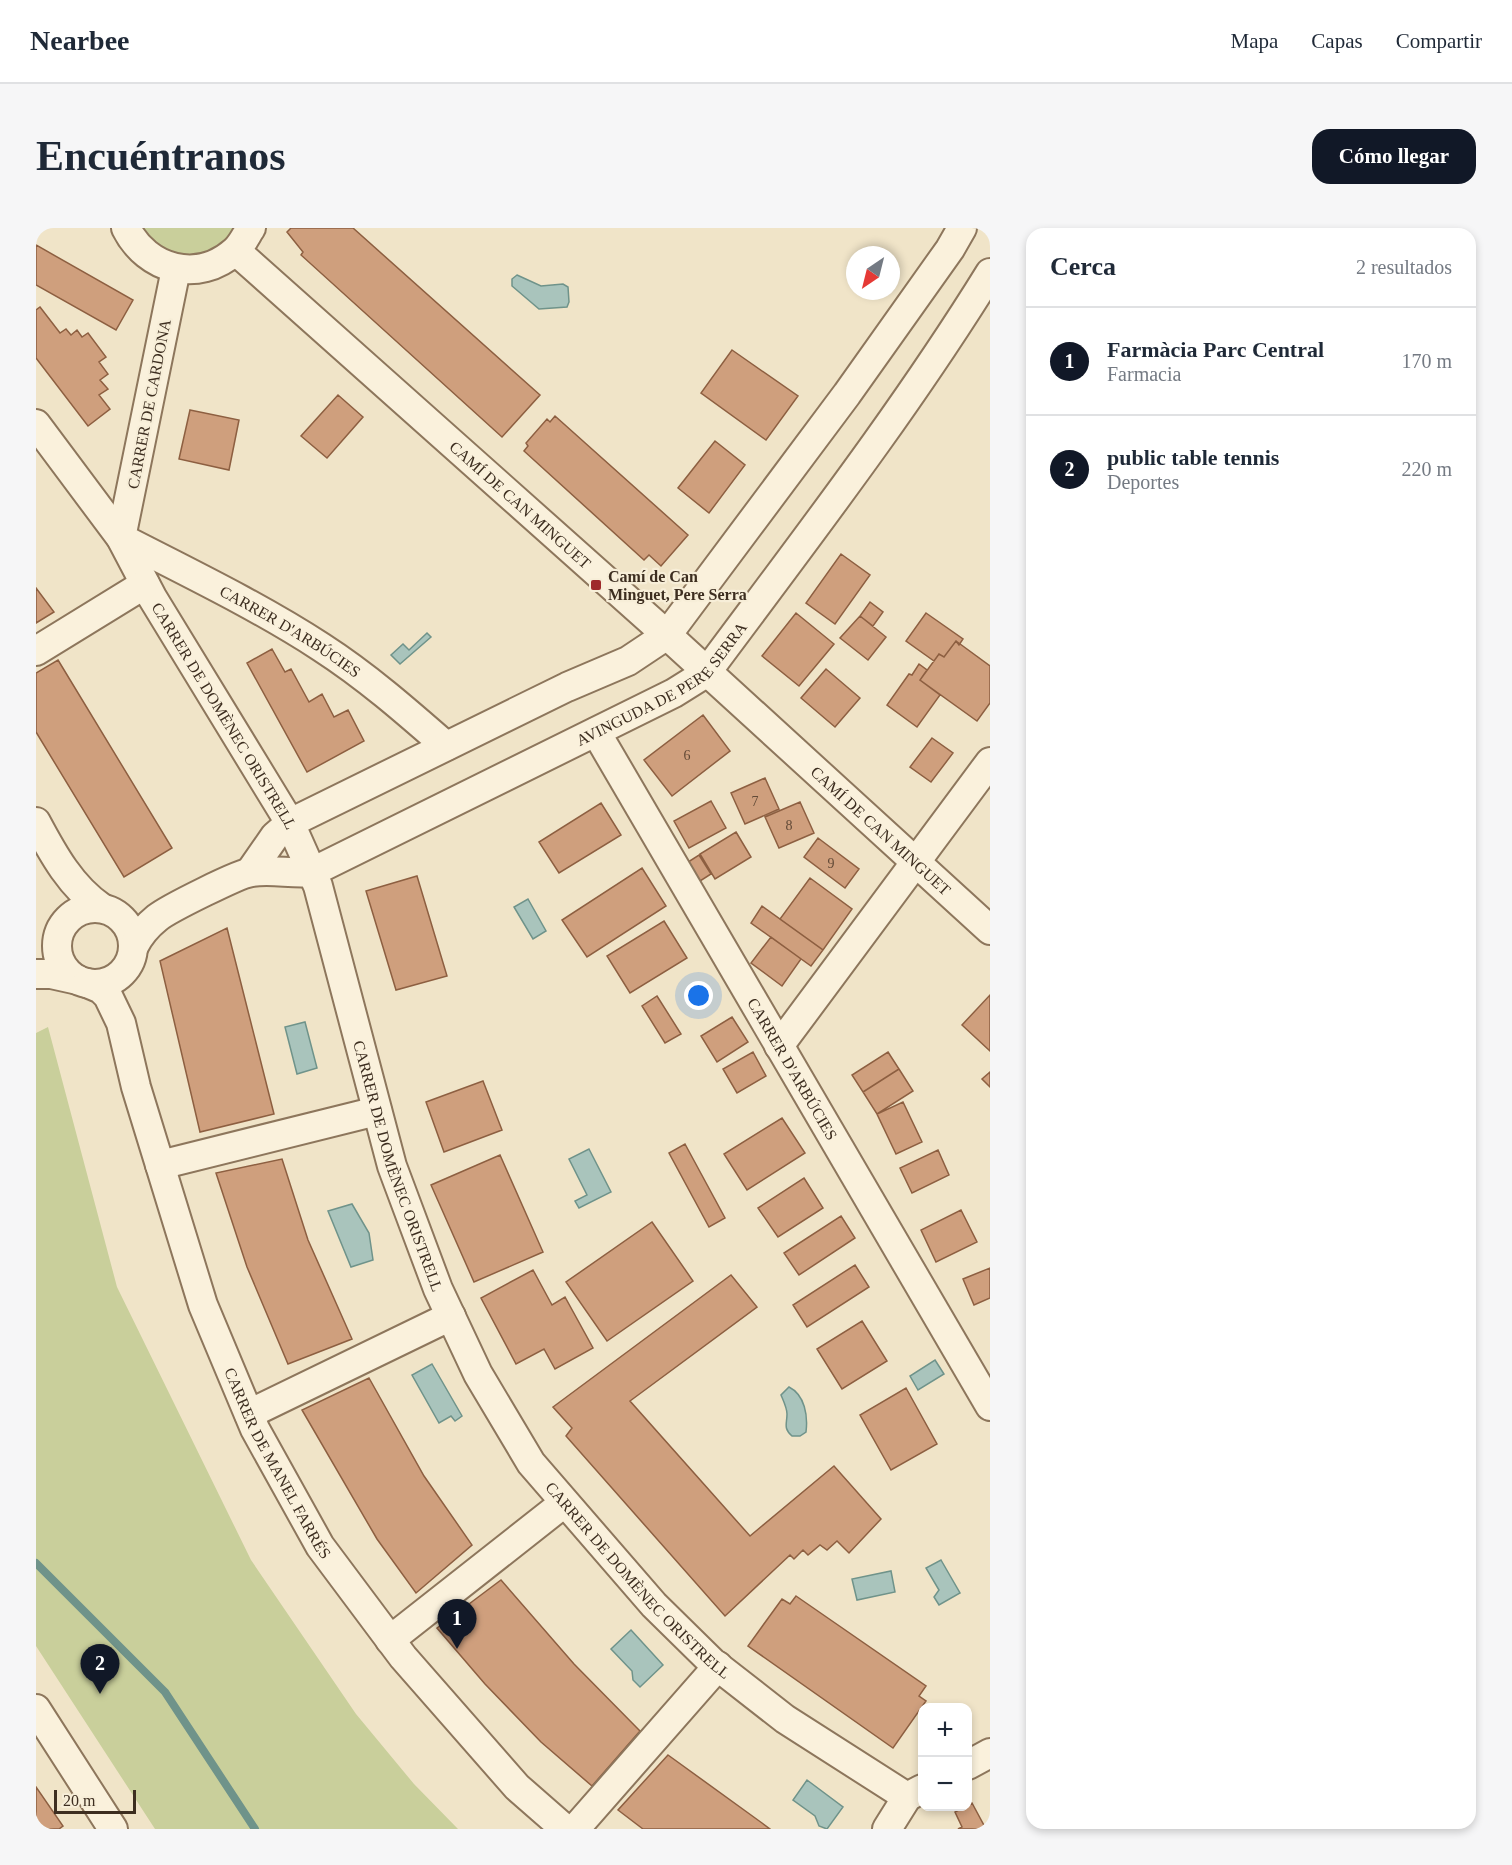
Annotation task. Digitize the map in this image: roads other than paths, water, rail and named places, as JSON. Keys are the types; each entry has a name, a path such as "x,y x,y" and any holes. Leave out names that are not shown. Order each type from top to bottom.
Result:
{"street":[{"name":"AVINGUDA DE PERE SERRA","path":"249,872 275,836 290,823 567,687 628,661 667,635 847,394 962,228"},
{"path":"122,232 142,252 161,265 176,269 200,270 213,266 244,239"},
{"name":"CAMÍ DE CAN MINGUET","path":"244,239 706,673 990,930"},
{"name":"CARRER DE CARDONA","path":"121,538 176,269"},
{"name":"AVINGUDA DE PERE SERRA","path":"133,951 142,931 158,917 249,872 273,871 292,874 312,872 674,693 706,673 891,425 946,344 990,273"},
{"name":"CARRER DE DOMÈNEC ORISTRELL","path":"36,424 121,538 145,584 290,823 318,886 392,1166 451,1316 478,1374 531,1463 654,1605 718,1666 785,1719 915,1793"},
{"name":"CARRER D'ARBÚCIES","path":"121,538 232,595 322,647 401,706 446,746"},
{"path":"36,651 145,584"},
{"name":"CARRER D'ARBÚCIES","path":"596,732 990,1406"},
{"path":"779,1046 990,762"},
{"path":"36,822 53,853 85,897 124,920 131,932 133,951 117,977 104,983 82,982 51,974 36,974"},
{"path":"53,853 60,885 58,934 62,965 82,982"},
{"path":"36,966 77,911 89,908 108,910"},
{"name":"AVINGUDA DE PERE SERRA","path":"108,910 129,917 158,917"},
{"name":"CARRER DE MANEL FARRÉS","path":"121,1023 133,951"},
{"name":"CARRER DE MANEL FARRÉS","path":"82,982 100,989 108,996 121,1023 136,1087 204,1305 249,1414 320,1546 390,1640 517,1787 565,1829"},
{"path":"160,1165 378,1111"},
{"path":"249,1414 451,1316"},
{"path":"390,1640 564,1503"},
{"path":"575,1829 718,1666"},
{"path":"36,1709 113,1829"},
{"path":"972,1763 990,1753"},
{"path":"887,1829 915,1793"}],"water":[{"path":"517,275 541,286 563,284 568,287 567,307 539,309 512,286 512,279"},
{"path":"427,633 431,637 400,664 391,655 403,644 409,650"},
{"path":"528,899 546,931 533,939 514,907"},
{"path":"305,1022 317,1068 297,1074 285,1027"},
{"path":"589,1149 611,1192 579,1208 575,1201 587,1195 569,1159"},
{"path":"352,1204 369,1233 373,1260 351,1267 328,1211"},
{"path":"935,1360 944,1374 918,1390 910,1376"},
{"path":"432,1364 462,1416 455,1421 451,1416 439,1423 412,1375"},
{"path":"789,1387 799,1395 806,1413 806,1432 800,1436 792,1436 786,1428 787,1412 781,1395"},
{"path":"941,1560 960,1593 939,1605 934,1597 939,1590 926,1568"},
{"path":"891,1571 895,1592 857,1600 852,1579"},
{"path":"631,1630 663,1665 640,1687 633,1680 632,1671 611,1649"},
{"path":"807,1780 843,1807 827,1829 819,1826 815,1816 793,1800"}],"waterway":[{"path":"36,1563 165,1692 255,1829"}],"place":[{"name":"Camí de Can Minguet, Pere Serra","path":"596,585"},
{"name":"Farmàcia Parc Central","path":"457,1649"},
{"name":"public table tennis","path":"100,1694"}]}
